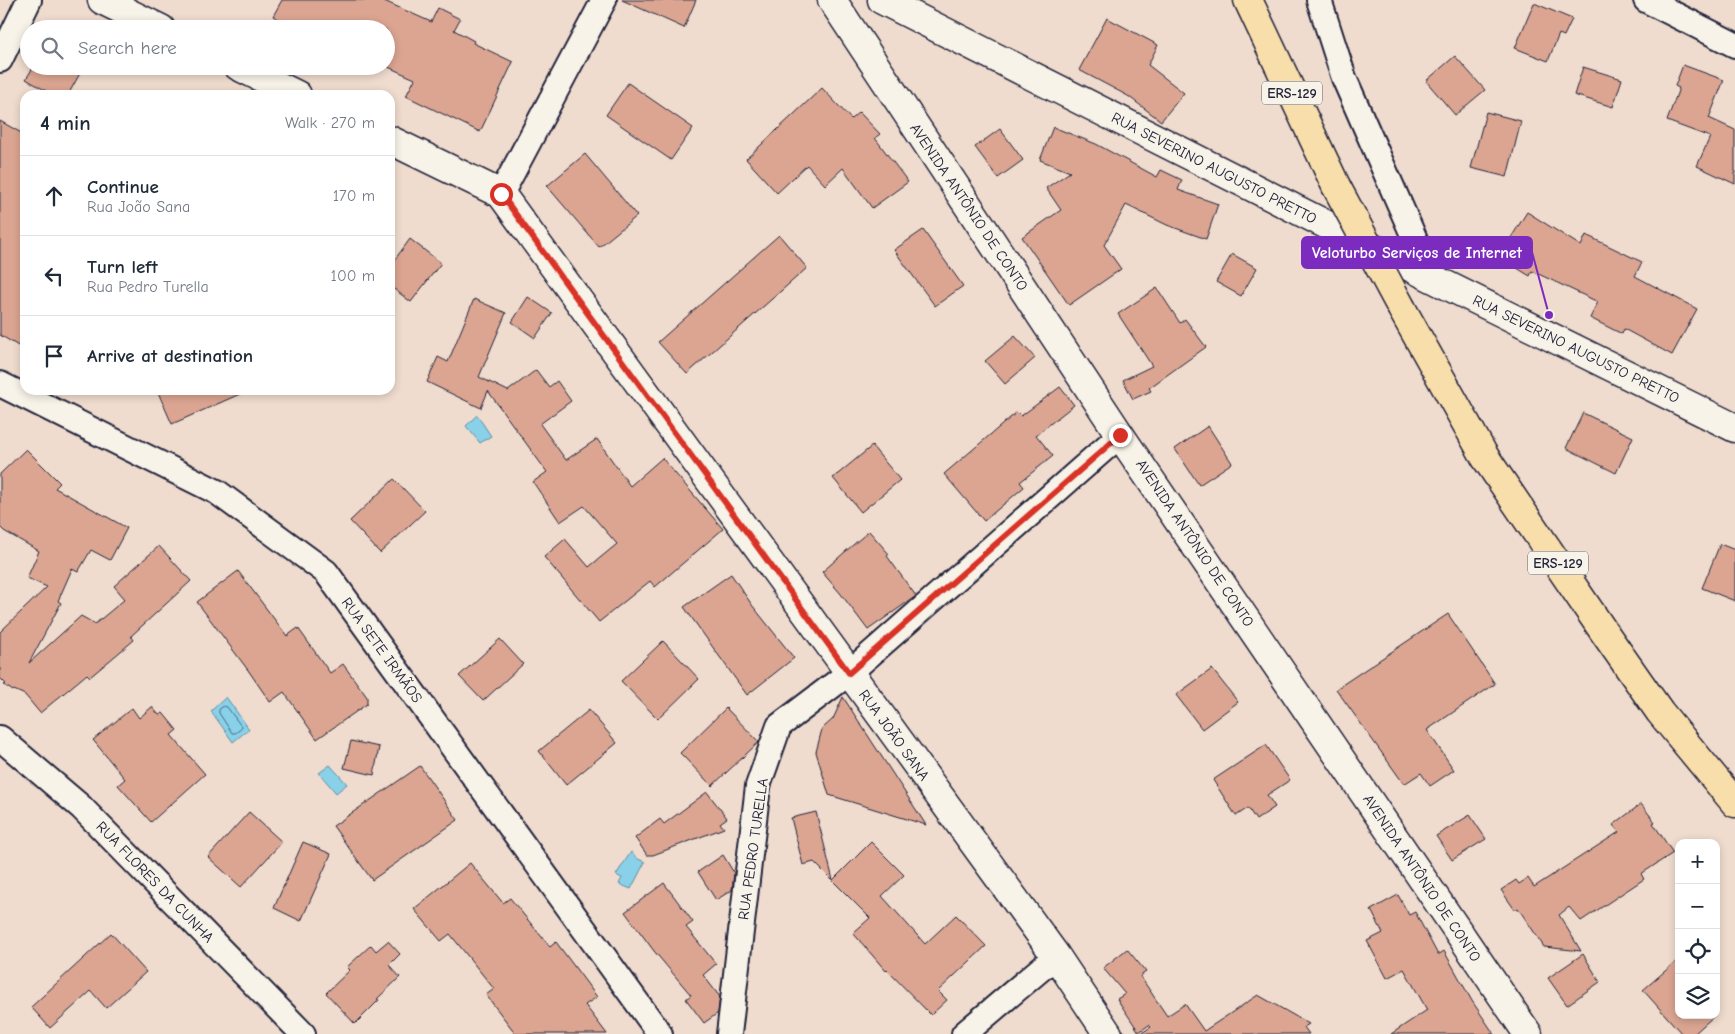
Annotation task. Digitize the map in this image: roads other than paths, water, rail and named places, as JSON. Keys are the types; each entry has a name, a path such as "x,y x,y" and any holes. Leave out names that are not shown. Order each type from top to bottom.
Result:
{"main road":[{"name":"ERS-129","path":"1248,0 1336,186 1485,457 1660,712 1735,803"}],"street":[{"path":"0,60 29,0"},
{"path":"102,0 143,20"},
{"path":"395,142 501,194 604,0"},
{"name":"AVENIDA ANTÔNIO DE CONTO","path":"832,0 1120,435 1528,1034"},
{"name":"RUA SEVERINO AUGUSTO PRETTO","path":"882,0 1432,278 1735,428"},
{"path":"1319,0 1344,78 1432,278"},
{"path":"1646,0 1735,45"},
{"path":"256,75 287,90"},
{"name":"RUA JOÃO SANA","path":"501,194 1056,956 1108,1034"},
{"name":"RUA SETE IRMÃOS","path":"0,384 20,394"},
{"name":"RUA SETE IRMÃOS","path":"22,395 217,492 326,572 660,1034"},
{"name":"RUA PEDRO TURELLA","path":"730,1034 758,786 779,726 849,673 1120,435"},
{"name":"RUA FLORES DA CUNHA","path":"0,738 81,807 303,1034"},
{"path":"964,1034 1056,956"}],"water":[{"path":"477,415 491,436 480,443 466,426"},
{"path":"226,697 249,729 233,742 211,711"},
{"path":"330,765 347,784 336,793 319,773"},
{"path":"631,852 638,859 645,862 631,889 619,884 622,878 616,875"}],"place":[{"name":"Veloturbo Serviços de Internet","path":"1549,315"}]}
